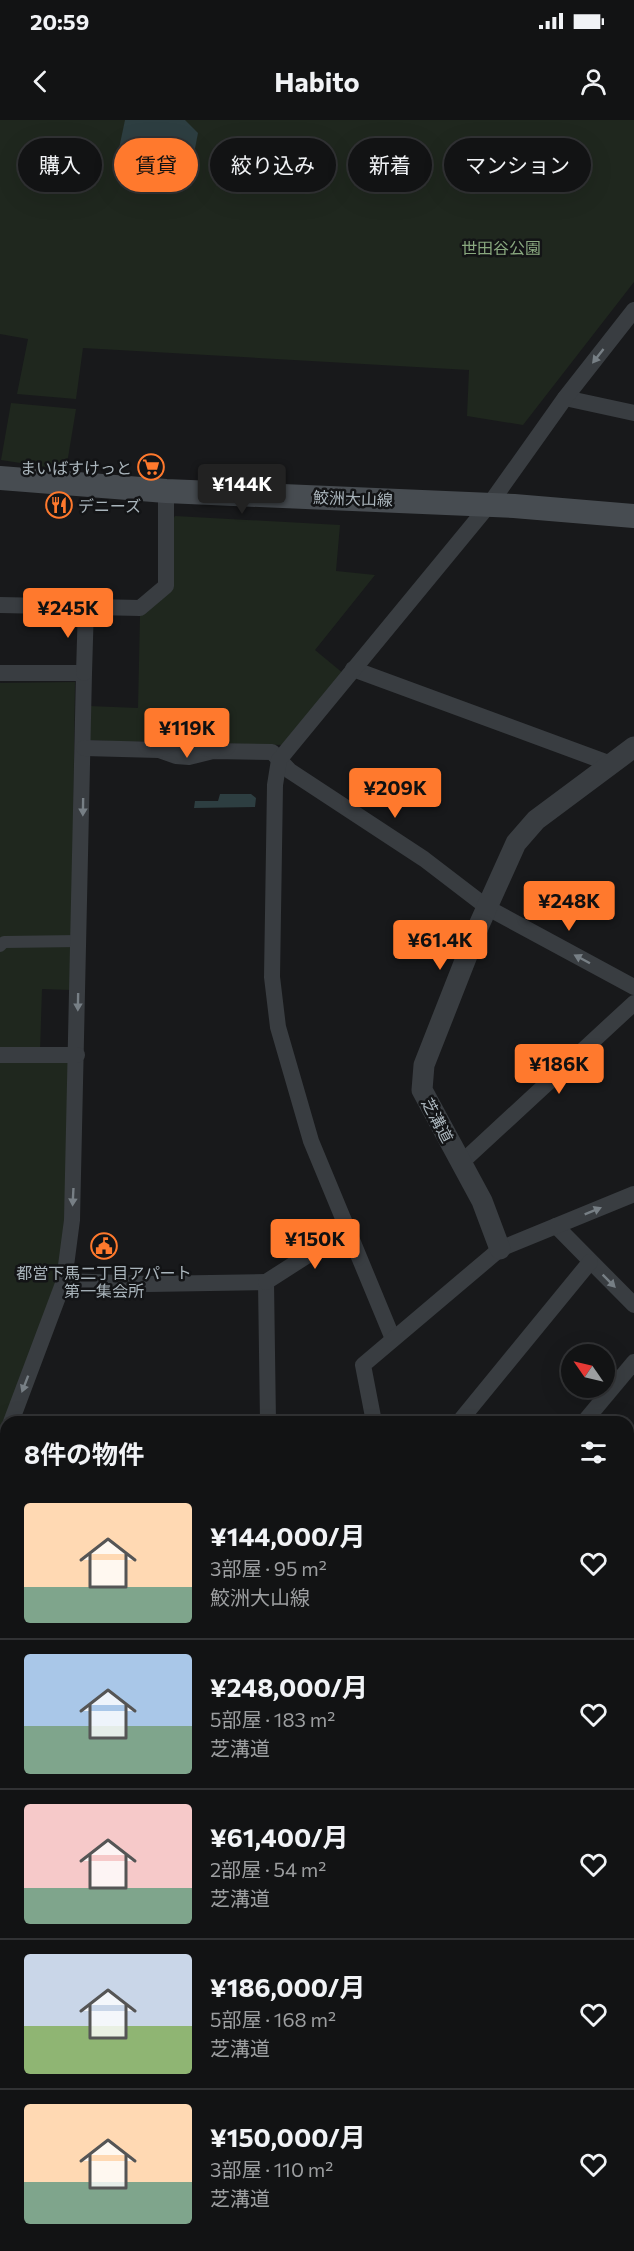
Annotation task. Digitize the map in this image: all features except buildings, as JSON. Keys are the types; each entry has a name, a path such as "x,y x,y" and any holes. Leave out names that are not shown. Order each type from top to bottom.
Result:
{"main road":[{"name":"鮫洲大山線","path":"0,478 166,490 489,504 634,516"}],"street":[{"path":"393,1338 312,1141 278,1026 272,977 275,785 279,760 489,504 565,398 634,310"},
{"path":"565,398 634,412"},
{"path":"0,605 140,608 166,586 166,490"},
{"path":"13,1416 64,1281 72,1220 86,606"},
{"path":"353,669 611,764"},
{"path":"0,673 84,673"},
{"name":"芝溝道","path":"500,1249 482,1201 422,1090 424,1065 516,843 536,820 634,747"},
{"path":"84,748 159,750 176,756 213,751 272,752 290,771 424,859 488,908 634,987"},
{"path":"0,946 4,942 80,941"},
{"path":"461,1163 634,1003"},
{"path":"0,1055 77,1055"},
{"path":"373,1416 363,1365 393,1338 500,1249 634,1194"},
{"path":"556,1226 634,1305"},
{"path":"64,1281 149,1284 266,1282 347,1230"},
{"path":"464,1416 590,1262"},
{"path":"266,1282 268,1416"},
{"path":"589,1416 634,1362"}],"green space":[{"name":"世田谷公園","path":"0,120 634,120 634,282 523,425 467,416 469,370 83,348 76,399 17,394 28,339 0,334"},
{"path":"11,403 76,409 66,470 1,460"},
{"path":"175,516 340,525 336,571 375,575 315,650 344,674 284,745 206,743 194,737 164,737 156,741 131,742 89,740 89,706 138,708 140,616 170,590 171,522"},
{"path":"75,682 71,990 42,989 40,1052 0,1050 0,683"},
{"path":"69,1062 65,1208 59,1279 6,1416 0,1416 0,1063"}],"shaded area":[{"path":"125,120 185,120 198,133 197,138 121,138"},
{"path":"220,794 251,794 256,798 255,807 194,808 195,801 218,801"}],"place":[{"name":"まいばすけっと","path":"151,467"},
{"name":"デニーズ","path":"59,505"},
{"name":"都営下馬二丁目アパート 第一集会所","path":"104,1246"}]}
